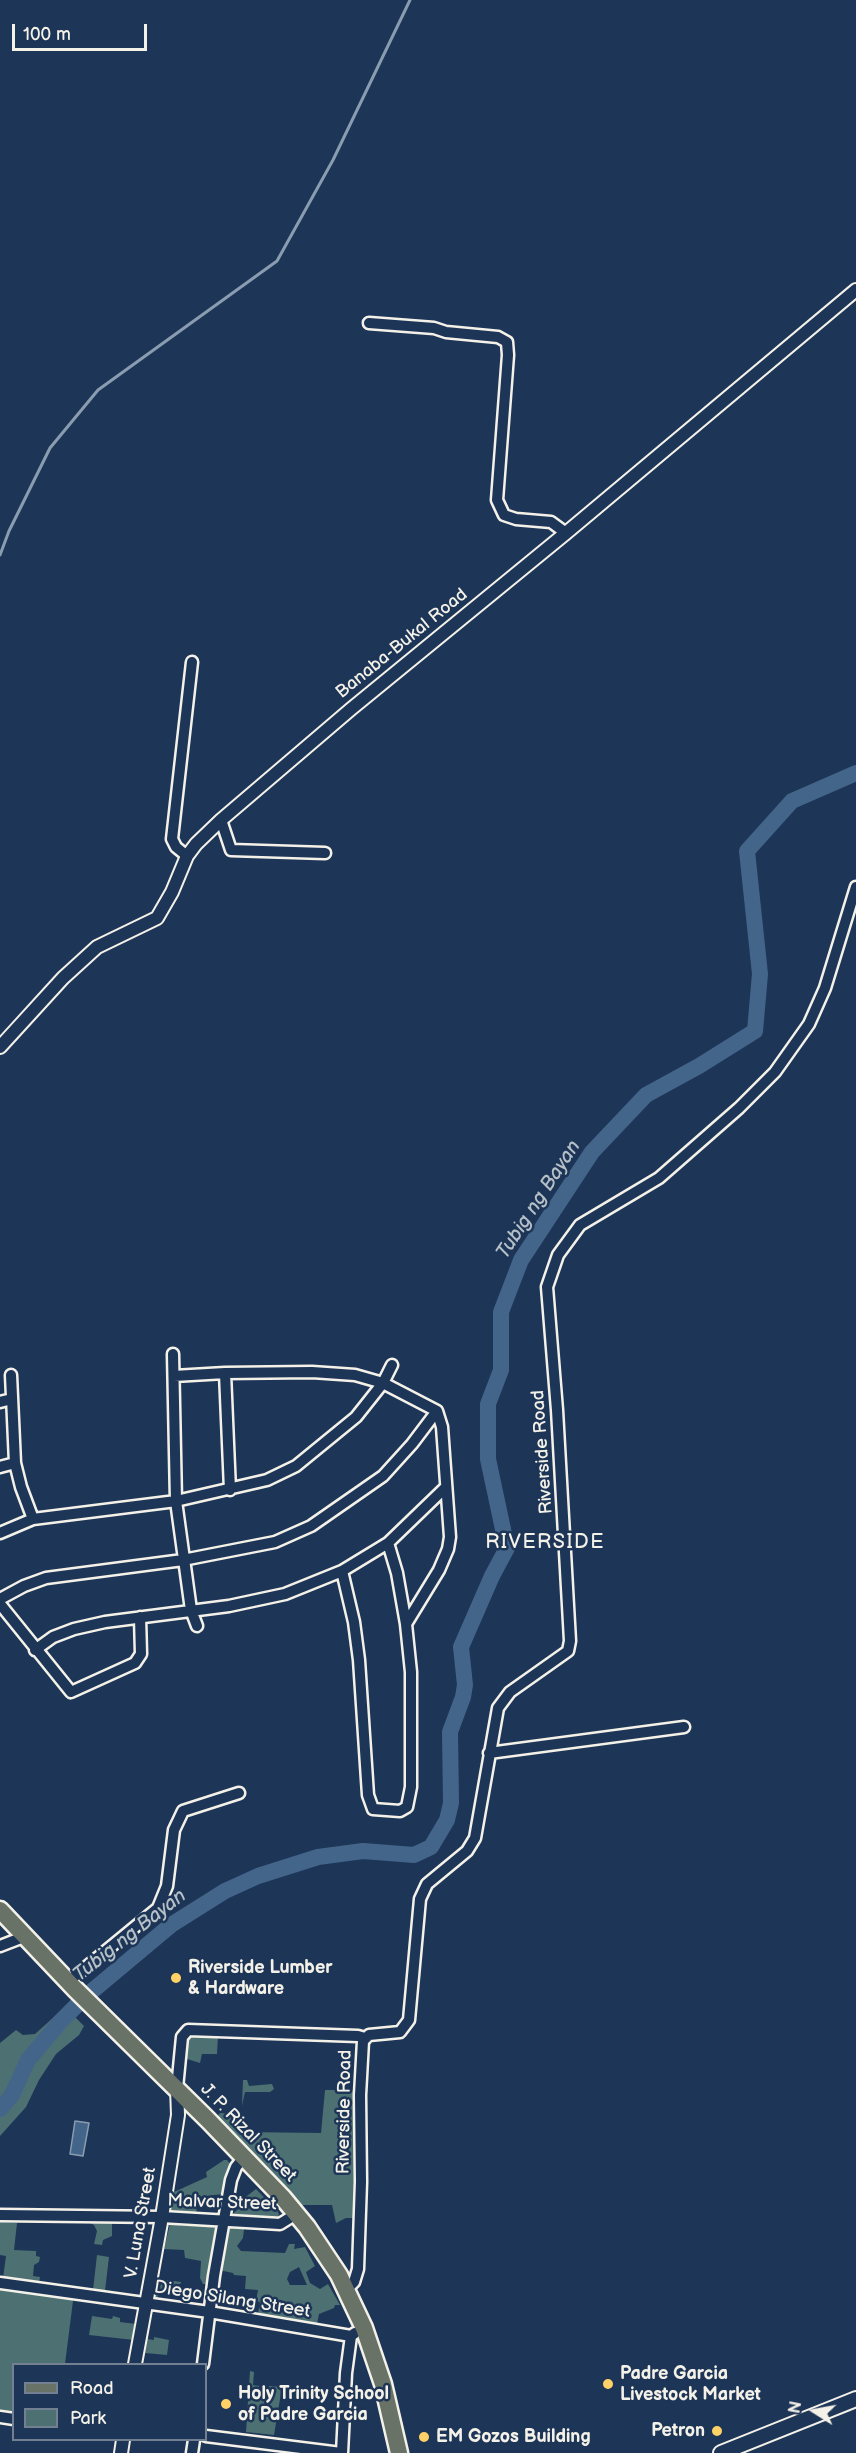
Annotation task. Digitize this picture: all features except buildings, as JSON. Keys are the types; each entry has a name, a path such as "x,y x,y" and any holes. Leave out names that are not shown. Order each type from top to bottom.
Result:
{"main road":[{"name":"J. P. Rizal Street","path":"0,1910 71,1986 242,2159 294,2216 339,2275 357,2332 386,2392 399,2453"},
{"path":"728,2452 856,2399"}],"street":[{"name":"Banaba-Bukal Road","path":"0,1047 63,978 97,947 157,918 172,892 187,856 221,820 351,708 856,290"},
{"path":"369,323 434,328 446,332 498,337 507,342 508,355 497,501 504,515 516,519 551,522 566,532"},
{"path":"187,856 176,847 172,839 192,662"},
{"path":"221,820 231,850 325,853"},
{"name":"Riverside Road","path":"345,2291 354,2282 358,2269 362,2045 365,2038 372,2034 400,2032 409,2020 420,1899 429,1881 467,1851 475,1838 498,1708 510,1692 567,1651 570,1641 557,1410 547,1287 558,1255 580,1225 659,1178 740,1108 775,1072 809,1024 825,988 856,887"},
{"path":"173,1354 176,1501 191,1610 197,1626"},
{"path":"0,1533 33,1519 176,1501 267,1480 296,1466 356,1417 383,1383 392,1365"},
{"path":"174,1376 225,1373 355,1375 383,1383 437,1411 442,1427 450,1537 448,1549 439,1570 406,1624"},
{"path":"225,1373 231,1490"},
{"path":"11,1375 15,1462 21,1487 33,1519"},
{"path":"0,1402 12,1399"},
{"path":"0,1599 24,1586 46,1578 183,1560 275,1542 311,1526 383,1476 412,1444 437,1411"},
{"path":"0,1467 15,1462"},
{"path":"35,1650 53,1637 74,1629 140,1617 230,1606 285,1594 342,1570 388,1543 446,1487"},
{"path":"342,1570 354,1622 359,1660 368,1796 373,1809 385,1812 400,1811 407,1807 411,1787 411,1672 406,1624 397,1574 388,1543"},
{"path":"0,1604 71,1692 135,1663 141,1654 140,1617"},
{"path":"489,1753 684,1727"},
{"path":"71,1986 159,1908 166,1886 174,1830 183,1811 239,1793"},
{"path":"0,1946 26,1936"},
{"path":"177,2092 182,2037 188,2030 365,2038"},
{"name":"V. Luna Street","path":"135,2363 178,2115 177,2092"},
{"path":"203,2363 223,2222 231,2181 242,2159"},
{"name":"Malvar Street","path":"0,2215 162,2217 280,2224 294,2216"},
{"name":"Diego Silang Street","path":"0,2283 357,2332"},
{"path":"207,2436 341,2453 357,2332"}],"green space":[{"path":"65,2007 84,2026 79,2035 56,2054 39,2080 26,2107 0,2136 0,2043 16,2030 23,2035 35,2034"},
{"path":"190,2035 218,2036 217,2054 202,2054 200,2063 184,2058 187,2039"},
{"path":"243,2080 247,2080 249,2086 272,2084 274,2089 270,2092 245,2092 242,2106"},
{"path":"325,2090 355,2090 356,2218 346,2218 336,2223 332,2205 300,2205 217,2117 220,2113 243,2114 243,2132 321,2133"},
{"path":"224,2160 231,2165 223,2194 198,2197 196,2215 170,2213 174,2192 207,2177 206,2172"},
{"path":"256,2189 278,2212 280,2219 228,2218 243,2205 243,2199"},
{"path":"91,2221 112,2221 112,2236 103,2240 102,2245 94,2244 97,2231 90,2223"},
{"path":"0,2222 17,2223 14,2250 36,2251 36,2256 40,2257 39,2262 34,2265 33,2276 40,2277 39,2283 3,2278 6,2256 0,2255"},
{"path":"170,2224 218,2227 208,2284 203,2284 200,2278 201,2261 185,2258 184,2250 164,2249"},
{"path":"230,2227 244,2229 243,2238 237,2246 241,2251 285,2253 289,2244 295,2244 294,2249 305,2247 315,2266 306,2272 310,2283 320,2289 328,2284 340,2305 335,2305 334,2308 319,2314 317,2324 258,2314 260,2302 256,2301 258,2290 245,2289 246,2276 219,2270 226,2229","holes":["299,2267 307,2285 290,2285 287,2279 290,2272"]},
{"path":"97,2255 109,2257 105,2291 93,2290"},
{"path":"159,2279 181,2283 169,2292 160,2292 156,2300 154,2294"},
{"path":"0,2287 72,2298 65,2363 12,2363 12,2413 0,2412"},
{"path":"92,2316 112,2319 113,2316 120,2318 120,2322 136,2324 134,2340 89,2335"},
{"path":"154,2337 169,2340 167,2355 145,2353 147,2339 154,2340"},
{"path":"250,2371 254,2372 253,2385 259,2386 259,2389 269,2390 269,2386 282,2387 274,2435 246,2432"}],"water":[{"path":"75,2121 89,2123 83,2156 70,2154"}],"waterway":[{"path":"0,555 9,531 50,448 98,390 277,261 333,160 410,0"},
{"name":"Tubig ng Bayan","path":"0,2109 12,2095 28,2060 85,1997 171,1925 225,1891 258,1876 318,1857 363,1851 414,1855 431,1847 447,1820 451,1803 450,1732 465,1685 461,1647 492,1576 507,1548 488,1459 488,1404 501,1370 501,1312 521,1260 592,1152 646,1095 699,1066 755,1031 760,974 747,851 792,801 856,773"}],"place":[{"name":"Riverside Lumber & Hardware","path":"176,1978"},
{"name":"Padre Garcia Livestock Market","path":"608,2384"},
{"name":"Holy Trinity School of Padre Garcia","path":"226,2404"},
{"name":"Petron","path":"717,2431"},
{"name":"EM Gozos Building","path":"424,2437"}],"district":[{"name":"RIVERSIDE","path":"545,1543"}]}
